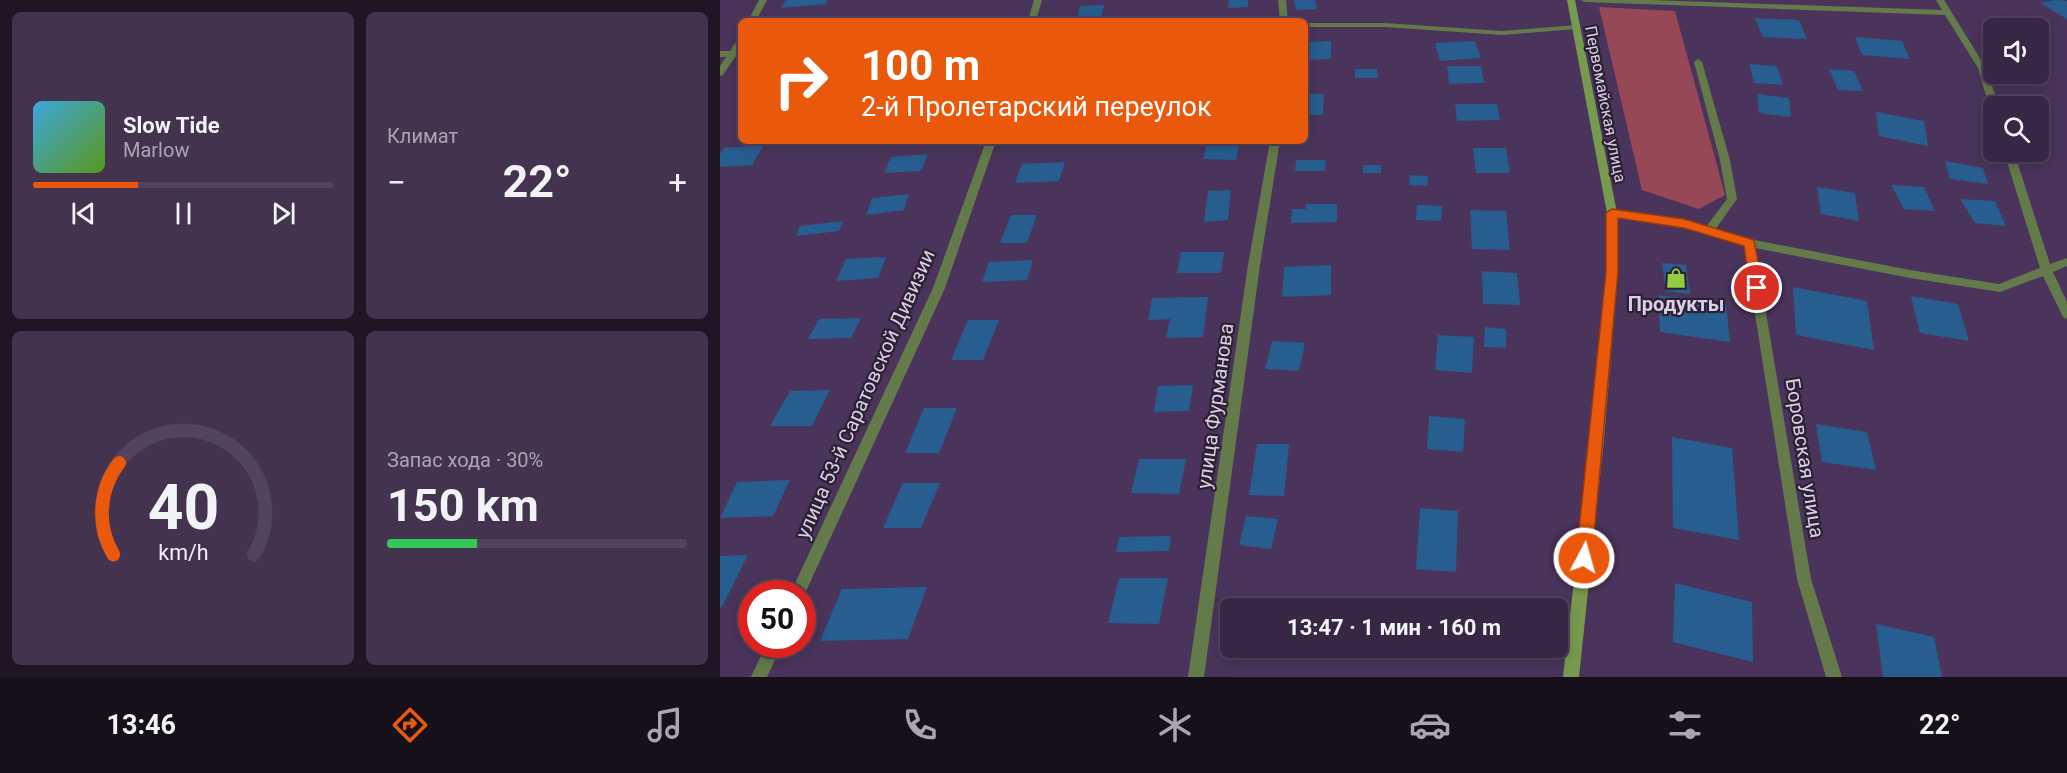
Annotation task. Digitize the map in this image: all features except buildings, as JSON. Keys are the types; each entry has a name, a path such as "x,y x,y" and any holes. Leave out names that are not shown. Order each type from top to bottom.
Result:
{"main road":[{"name":"Первомайская улица","path":"1571,0 1612,213 1610,294 1571,677"}],"street":[{"path":"754,18 763,0"},
{"path":"1033,18 1038,0"},
{"path":"1282,0 1284,18"},
{"path":"1585,0 1948,13"},
{"path":"1940,0 1982,68 1991,96"},
{"path":"1308,25 1385,25 1502,33 1576,27"},
{"path":"720,54 737,55"},
{"path":"720,73 737,55"},
{"path":"1698,62 1725,160 1732,199 1708,231"},
{"name":"улица 53-й Саратовской Дивизии","path":"804,580 939,288 990,144"},
{"name":"улица Фурманова","path":"1196,677 1254,264 1274,144"},
{"path":"2012,162 2046,270 2067,314"},
{"path":"1612,213 1684,223 1749,243 1910,274 2000,288 2067,262"},
{"name":"Боровская улица","path":"1749,243 1804,579 1834,677"},
{"path":"759,677 768,658"}],"shaded area":[{"path":"1599,7 1675,11 1725,195 1699,209 1642,190"}],"place":[{"name":"Продукты","path":"1676,278"}],"route":[{"path":"1584,558 1612,272 1612,213 1684,223 1749,243 1757,288"}]}
